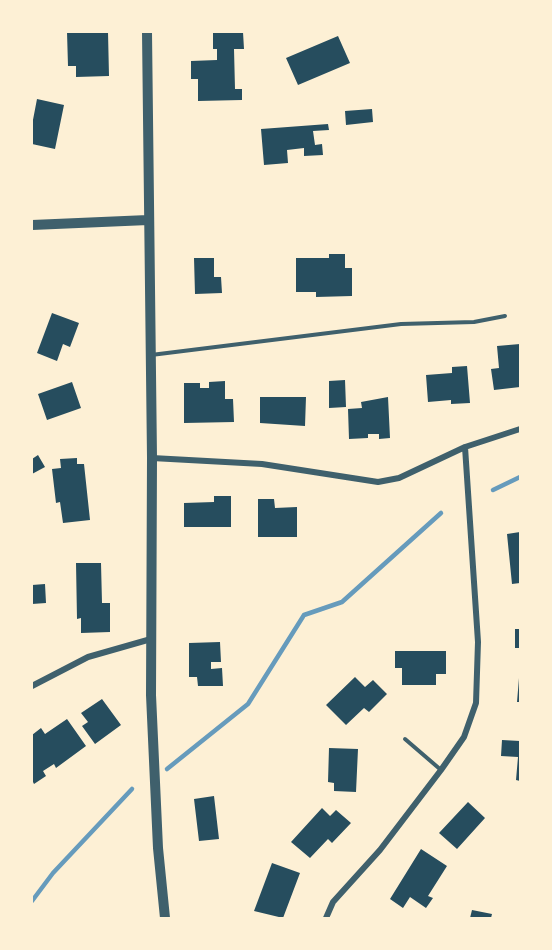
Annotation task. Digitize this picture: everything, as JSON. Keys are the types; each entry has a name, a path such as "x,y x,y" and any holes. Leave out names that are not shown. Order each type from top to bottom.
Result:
{"street":[{"path":"147,32 152,458 151,639 155,802 165,918"},
{"path":"32,225 148,220"},
{"path":"152,458 262,464 378,482 399,478 465,447 520,429"},
{"path":"326,918 333,902 380,850 441,770 464,737 476,704 478,642 465,447"},
{"path":"32,686 88,657 151,639"}],"lane":[{"path":"150,355 405,324 474,322 505,316"},
{"path":"405,739 441,770"}],"building":[{"path":"67,32 108,32 109,76 76,77 76,66 68,66"},
{"path":"213,32 243,32 244,49 234,49 235,89 242,89 242,100 198,101 198,79 191,79 191,61 217,60 217,49 213,49"},
{"path":"338,36 350,63 298,85 286,58"},
{"path":"37,99 64,105 55,149 32,144 32,125"},
{"path":"372,109 373,122 346,125 345,111"},
{"path":"328,124 329,130 313,131 315,145 322,144 323,155 304,156 304,148 287,150 288,163 264,165 261,129"},
{"path":"329,254 345,254 345,268 352,268 352,296 316,297 316,292 296,292 296,258 329,258"},
{"path":"194,258 214,258 214,277 221,277 222,293 195,294"},
{"path":"52,313 79,323 70,347 63,344 57,361 37,353"},
{"path":"520,344 520,387 494,390 491,369 499,368 497,346"},
{"path":"467,366 470,403 451,404 451,400 428,402 426,375 452,373 452,367"},
{"path":"345,380 346,407 329,408 329,381"},
{"path":"225,381 225,399 233,399 234,422 184,423 184,383 200,383 200,388 209,388 209,382"},
{"path":"72,382 81,408 47,420 38,394"},
{"path":"260,397 306,397 305,426 260,423"},
{"path":"388,397 390,438 379,439 379,434 368,434 368,438 349,439 348,409 362,408 361,402"},
{"path":"38,455 45,467 32,474 32,459"},
{"path":"77,458 77,464 84,464 90,520 63,523 60,502 56,503 52,469 61,468 60,459"},
{"path":"214,496 231,496 231,527 184,527 184,503 214,502"},
{"path":"258,499 274,499 275,508 297,507 297,537 258,537"},
{"path":"520,532 520,583 512,584 507,534"},
{"path":"76,563 101,563 102,603 110,603 110,632 81,633 81,618 77,619"},
{"path":"45,584 46,603 32,604 32,585"},
{"path":"515,629 520,629 520,648 515,648"},
{"path":"220,642 221,662 211,662 211,669 222,668 223,686 198,686 197,677 189,677 189,643"},
{"path":"395,651 446,651 446,674 436,674 436,685 402,685 402,668 395,668"},
{"path":"355,677 365,687 373,680 387,694 369,712 364,708 346,725 326,705"},
{"path":"519,678 520,702 517,702"},
{"path":"102,699 121,725 95,744 82,726 88,722 81,713"},
{"path":"67,719 86,746 56,768 54,764 43,771 46,776 34,784 32,780 32,735 41,728 45,734"},
{"path":"502,740 520,741 520,781 516,780 518,757 501,756"},
{"path":"329,748 358,749 356,792 334,791 334,783 328,782"},
{"path":"214,796 219,839 199,841 194,799"},
{"path":"468,802 485,818 457,849 439,833"},
{"path":"322,808 330,816 336,810 351,823 332,843 328,839 310,858 291,842"},
{"path":"421,849 447,866 428,896 433,898 426,908 410,897 403,908 390,899"},
{"path":"272,863 300,873 283,918 254,911"},
{"path":"472,910 492,914 491,918 470,918"}],"waterway":[{"path":"493,490 520,477"},
{"path":"167,769 248,704 304,615 342,602 441,513"},
{"path":"32,901 53,873 132,789"}]}
